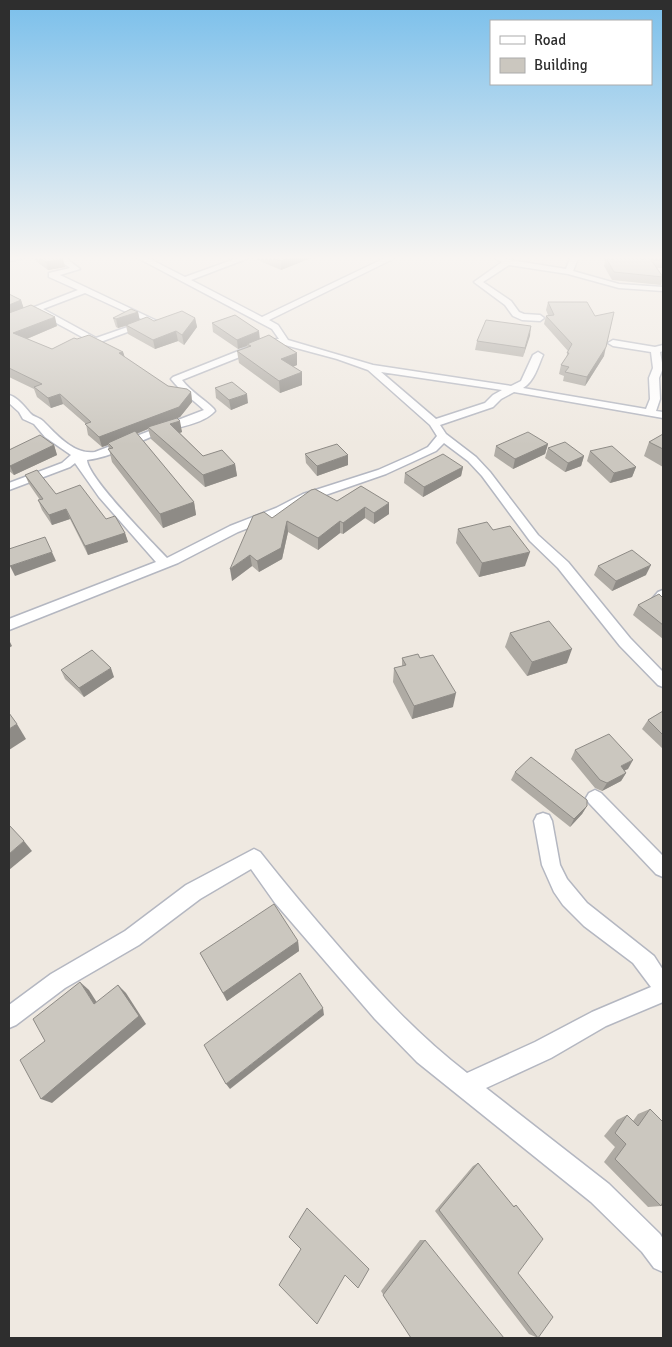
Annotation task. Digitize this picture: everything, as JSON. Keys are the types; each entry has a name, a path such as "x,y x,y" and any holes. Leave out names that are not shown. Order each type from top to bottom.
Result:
{"street":[{"path":"55,319 95,341 153,321 148,319"},
{"path":"263,320 275,327 285,342"},
{"path":"9,398 27,416 37,419 49,435 80,455 93,456 129,444 153,432 202,417 210,411 196,397 186,392 176,379 269,342 285,342 340,357 371,368 513,389 663,415"},
{"path":"613,343 659,349 658,374 654,378 654,402 650,412"},
{"path":"434,423 489,405 497,397 524,383 530,376 538,355"},
{"path":"371,368 434,423 442,436 472,459 520,517 534,538 563,565 626,642 663,681"},
{"path":"9,625 197,549 307,497 382,472 416,458 432,449 442,436"},
{"path":"9,487 66,465 80,455"},
{"path":"80,455 85,471 102,494 164,563"},
{"path":"663,595 659,600 663,603"},
{"path":"595,798 663,868"},
{"path":"543,822 547,832 552,870 571,900 592,922 642,958 663,988"},
{"path":"9,1018 58,981 132,938 193,892 254,858 282,896 382,1012 425,1054 600,1193 651,1243 663,1259"},
{"path":"465,1086 543,1050 599,1019 663,992"}],"building":[{"path":"9,319 50,319 13,333 52,349 74,338 77,339 89,335 123,352 119,353 168,386 187,389 191,392 179,407 99,437 85,424 91,422 60,394 48,398 34,387 42,384 9,368"},
{"path":"142,319 154,321 160,319 194,319 182,335 176,331 153,340 126,325"},
{"path":"224,319 241,319 259,331 237,340 212,323"},
{"path":"549,319 612,319 606,347 587,377 565,372 569,367 561,365 569,353 567,353 572,344"},
{"path":"486,320 531,326 525,348 477,341"},
{"path":"269,335 297,353 281,359 302,372 279,381 237,351 251,346 247,344"},
{"path":"232,382 247,394 229,400 215,388"},
{"path":"177,418 180,421 170,424 203,456 222,450 235,464 203,475 148,427"},
{"path":"135,431 194,502 160,514 108,449 113,448 108,443"},
{"path":"528,432 548,444 515,459 496,446"},
{"path":"663,434 663,449 649,442"},
{"path":"40,435 54,445 10,466 9,450"},
{"path":"565,442 584,456 568,463 548,448"},
{"path":"337,444 348,455 317,466 305,454"},
{"path":"612,446 636,467 614,473 590,451"},
{"path":"443,454 463,467 424,487 405,473"},
{"path":"37,470 56,494 80,485 106,519 115,516 125,533 85,546 66,509 49,515 38,500 43,499 25,475"},
{"path":"361,486 389,503 374,513 365,507 343,523 340,521 318,538 287,521 281,548 257,561 250,555 230,569 253,516 264,512 272,518 311,490 315,489 337,501"},
{"path":"487,522 493,530 510,526 530,552 482,563 458,529"},
{"path":"45,537 52,552 10,566 9,549"},
{"path":"632,550 651,565 616,581 598,566"},
{"path":"659,594 663,598 663,625 638,605"},
{"path":"549,621 572,649 532,662 510,633"},
{"path":"92,650 111,668 79,688 61,670"},
{"path":"418,654 420,658 433,655 456,693 414,706 394,668 406,665 402,658"},
{"path":"663,711 663,735 648,720"},
{"path":"9,713 17,724 9,729"},
{"path":"609,734 633,760 621,766 626,773 607,783 600,780 575,750"},
{"path":"531,757 587,800 587,806 574,819 515,772"},
{"path":"9,825 24,841 9,854"},
{"path":"274,904 298,941 223,993 200,953"},
{"path":"300,973 323,1008 226,1084 204,1045"},
{"path":"80,982 94,1004 118,985 139,1016 41,1099 20,1060 45,1041 33,1019"},
{"path":"650,1109 663,1122 663,1202 661,1206 615,1159 626,1144 615,1133 627,1115 638,1126"},
{"path":"478,1163 514,1207 516,1205 543,1239 518,1273 553,1317 538,1338 439,1210"},
{"path":"307,1208 369,1269 358,1288 345,1275 317,1324 279,1285 301,1249 289,1237"},
{"path":"425,1240 504,1338 411,1338 383,1295"}]}
